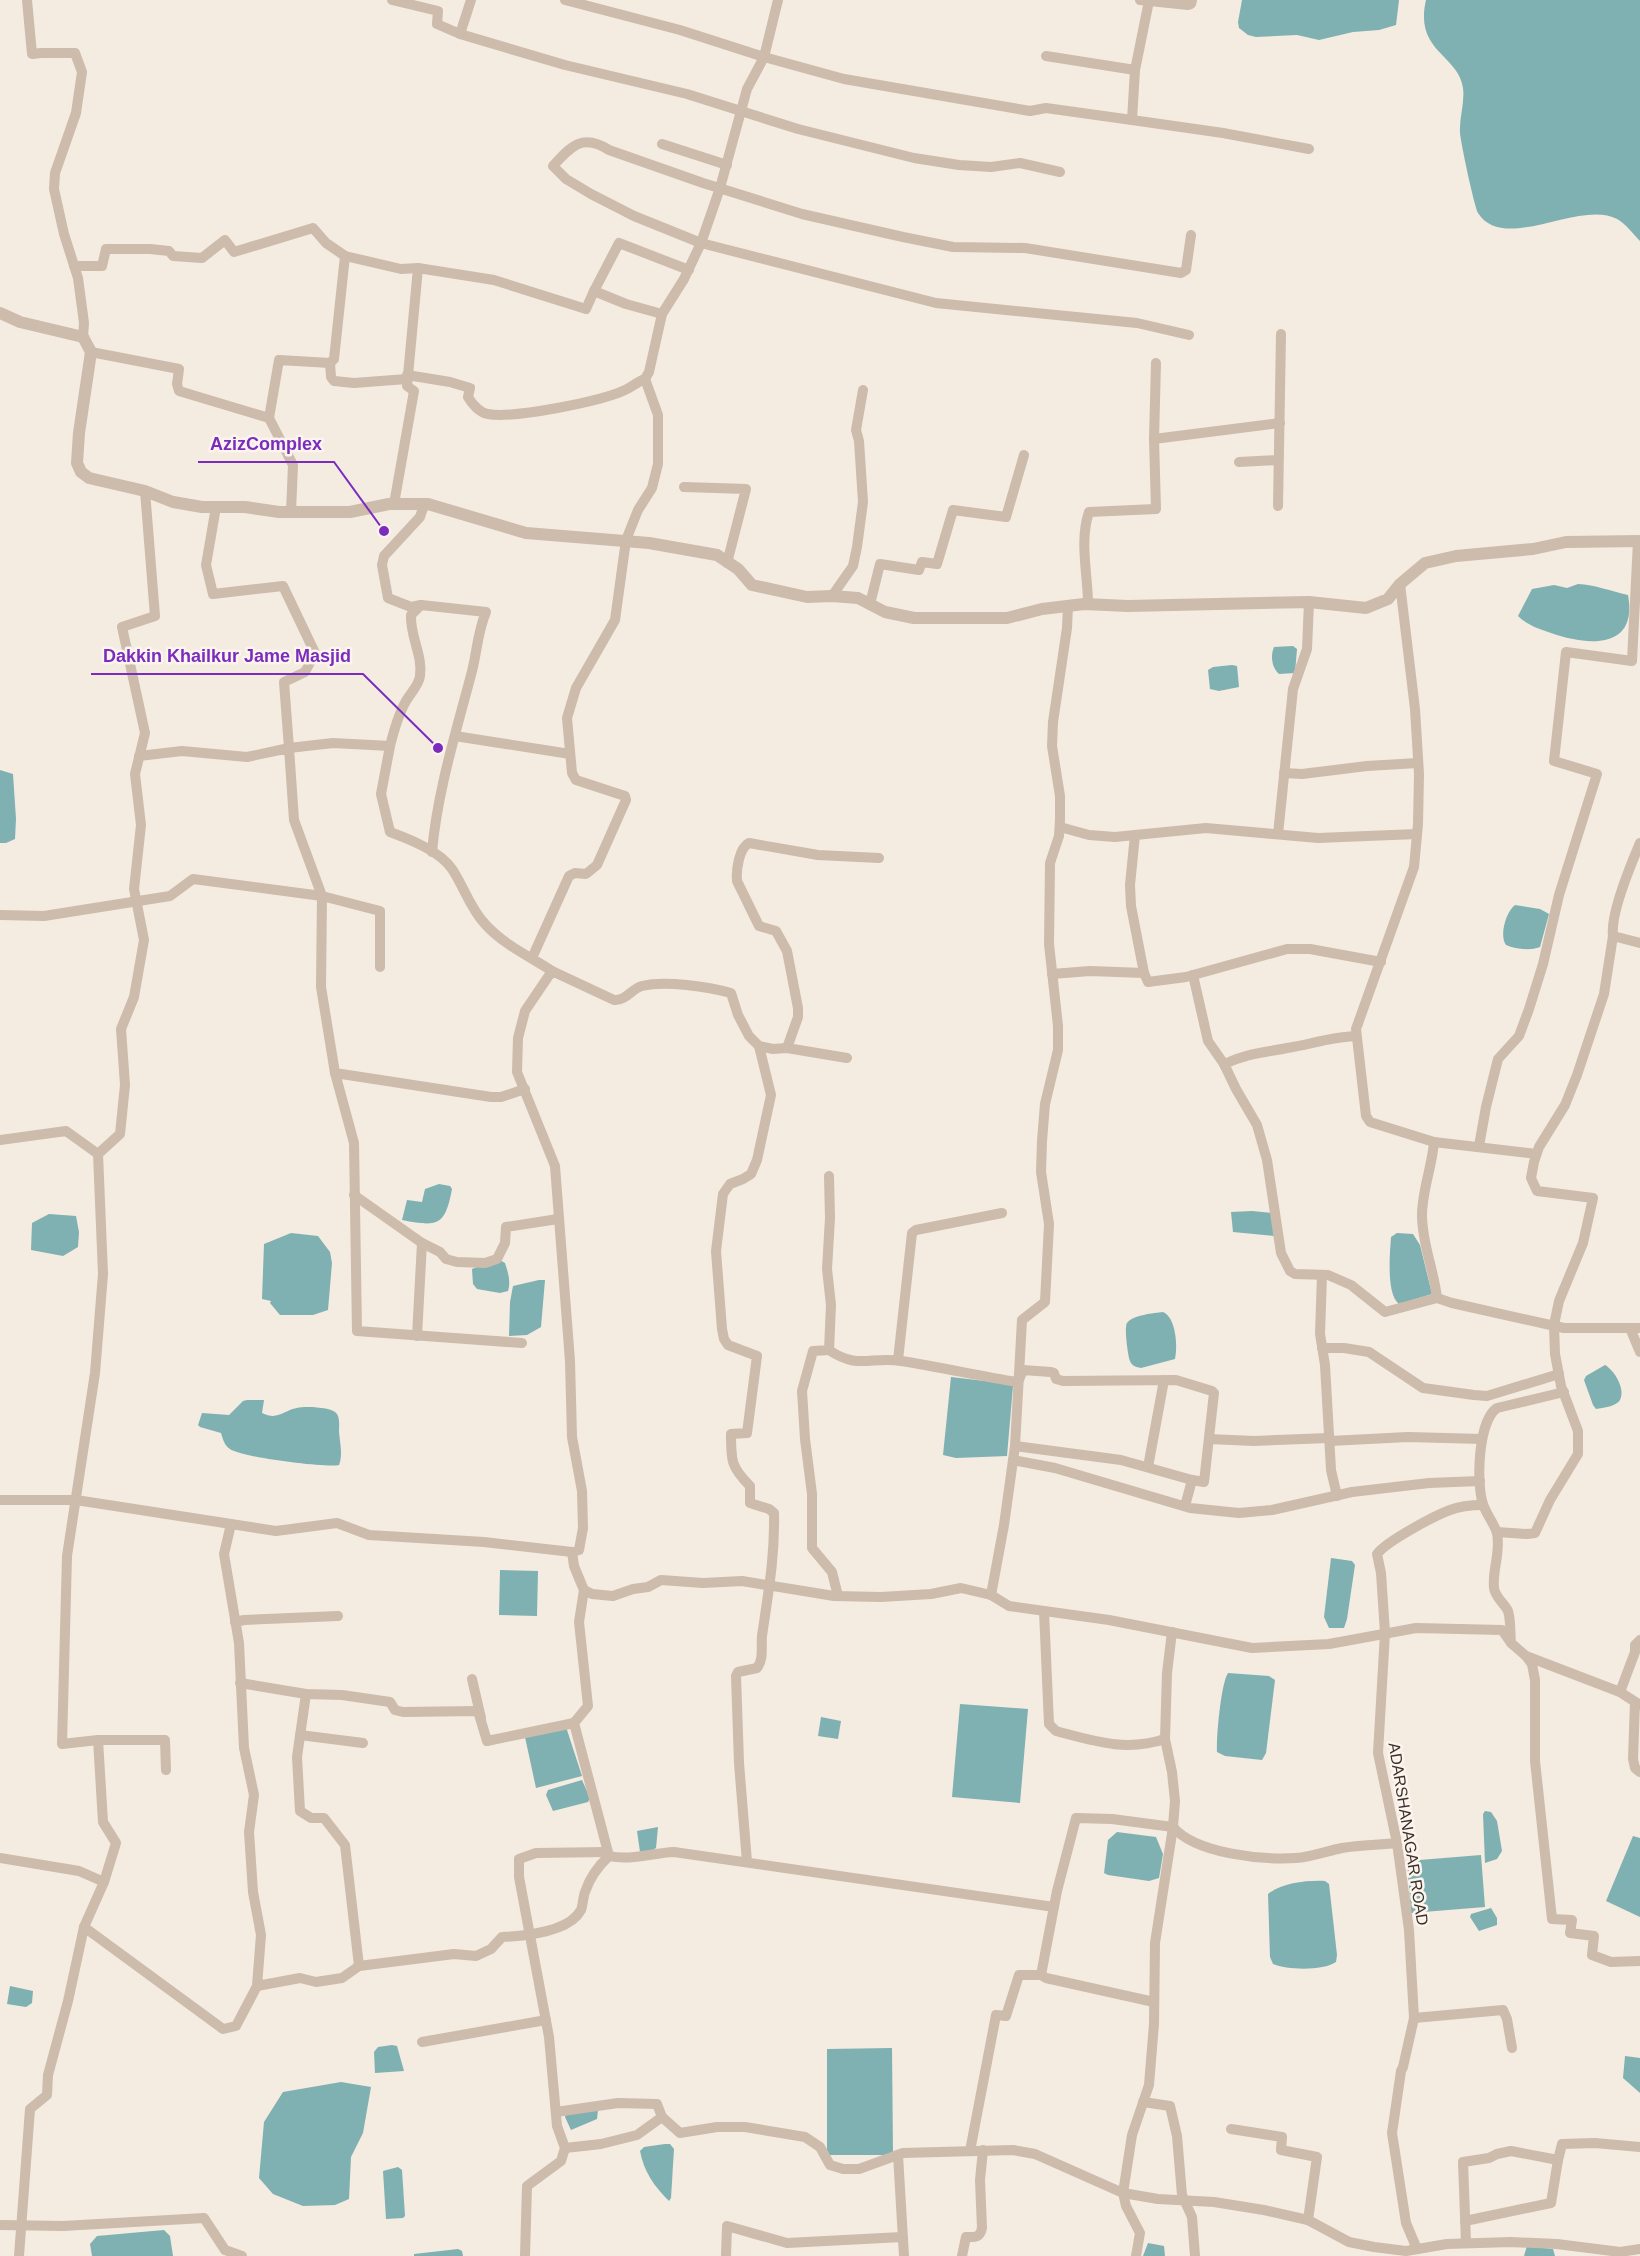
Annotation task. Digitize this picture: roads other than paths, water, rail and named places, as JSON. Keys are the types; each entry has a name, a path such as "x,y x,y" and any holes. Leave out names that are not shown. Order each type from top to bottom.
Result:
{"street":[{"path":"27,0 32,54 75,53 82,72 76,113 55,173 54,189 78,278 84,323 83,337 91,352 77,463 81,472 89,478 145,491 173,502 216,507 245,507 291,512 350,512 394,504 428,504 526,533 626,540 717,555 738,569 752,585 807,597 858,598 885,612 914,618 1007,618 1042,609 1088,604 1128,606 1309,602 1366,608 1388,599 1400,584 1425,563 1456,556 1522,551 1566,542 1639,541 1632,661 1566,652 1554,761 1597,774 1559,895 1543,964 1529,1008 1519,1036 1498,1059 1479,1146"},
{"path":"392,0 438,11 437,24 460,34 565,65 687,94 798,129 914,158 991,167 1006,163 1020,163 1059,172"},
{"path":"460,34 471,0"},
{"path":"565,0 680,30 764,57 844,79 1030,111 1046,108 1223,133 1309,149"},
{"path":"1131,120 1135,70 1145,1 1188,5 1192,0"},
{"path":"345,256 334,359 330,363 331,377 334,381 354,382 407,377 450,382 470,388 468,397 478,409 486,414 507,416 613,395 645,379 649,372 662,314 701,243 720,188 747,89 764,57 775,1"},
{"path":"1046,56 1135,70"},
{"path":"1189,335 1137,323 936,303 701,243 634,216 591,194 566,179 553,166 569,149 583,143 598,142 609,150 802,214 903,237 953,247 1025,248 1180,273 1186,270 1191,235"},
{"path":"662,144 727,165"},
{"path":"74,266 102,266 106,249 150,249 169,251 173,256 202,258 225,240 234,252 313,228 326,243 345,256 401,269 418,268 494,280 586,309 619,243 688,270"},
{"path":"394,504 414,391 407,386 407,377 418,268"},
{"path":"594,291 626,304 662,314"},
{"path":"0,313 20,322 83,337"},
{"path":"1278,506 1280,423 1278,392 1281,334"},
{"path":"91,352 179,369 177,384 179,391 269,418"},
{"path":"291,512 293,465 269,418 279,360 330,363"},
{"path":"1088,604 1084,545 1089,512 1156,509 1154,439 1156,363"},
{"path":"532,958 569,876 574,873 586,874 597,865 626,800 625,796 576,780 572,773 567,718 576,688 615,620 626,540 638,510 652,488 658,464 658,415 645,379"},
{"path":"832,596 853,566 857,547 863,502 859,441 856,430 863,390"},
{"path":"1154,439 1280,423"},
{"path":"870,604 880,564 919,570 922,562 937,564 953,510 1006,517 1024,455"},
{"path":"1239,462 1278,460"},
{"path":"684,487 746,489 727,563"},
{"path":"98,1154 120,1134 125,1085 121,1029 135,997 144,940 134,889 141,825 135,774 145,732 122,627 155,616 145,491"},
{"path":"428,504 423,508 420,517 384,556 382,565 388,598 411,607 421,605 486,612 479,628 476,657 455,736 432,852"},
{"path":"216,507 206,565 213,594 283,586 315,653 305,672 284,682 294,820 322,896 321,987 335,1073 354,1143 357,1331 522,1343"},
{"path":"1400,584 1416,709 1417,834 1414,867 1364,1007 1356,1036 1366,1116 1370,1122 1434,1142 1536,1154"},
{"path":"1278,834 1293,689 1307,649 1309,602"},
{"path":"421,605 411,615 411,629 420,664 420,679 406,699 395,725 381,794 390,832 421,843 451,867 474,911 484,923 511,947 552,971 614,1000 624,998 638,987 651,984 731,993 738,1015 749,1036 759,1046 771,1095 757,1160 751,1174 730,1184 723,1194 716,1251 719,1310 724,1338 728,1345 757,1356 747,1433 731,1434 731,1456 736,1471 750,1486 750,1503 769,1509 774,1514 775,1549 762,1640 762,1663 757,1668 738,1672 736,1676 740,1780 747,1862"},
{"path":"991,1595 1015,1446 1022,1320 1044,1302 1049,1224 1041,1172 1042,1141 1045,1104 1058,1050 1058,1026 1049,944 1050,863 1059,836 1060,796 1052,746 1068,606"},
{"path":"455,736 570,754"},
{"path":"139,756 183,751 247,756 333,743 390,746"},
{"path":"1284,773 1302,774 1352,767 1418,763"},
{"path":"1059,827 1089,835 1115,837 1206,828 1338,838 1417,834"},
{"path":"1135,835 1130,885 1131,906 1144,973 1148,982 1194,975 1287,949 1310,949 1381,962"},
{"path":"787,1048 798,1017 787,951 776,931 759,927 737,881 736,874 743,847 749,843 818,855 879,858"},
{"path":"1497,1532 1535,1533 1550,1500 1578,1454 1578,1431 1564,1392 1555,1354 1554,1325 1560,1301 1583,1243 1593,1198 1537,1191 1531,1178 1539,1147 1565,1105 1577,1075 1604,994 1612,929 1640,843"},
{"path":"0,915 44,915 170,896 193,879 322,896 380,911 380,967"},
{"path":"1612,936 1640,943"},
{"path":"0,1500 76,1500 276,1531 337,1523 369,1535 484,1542 572,1552 579,1550 582,1528 582,1491 572,1437 570,1360 555,1166 516,1072 518,1038 525,1011 552,971"},
{"path":"1052,974 1090,971 1144,973"},
{"path":"1194,975 1205,1034 1257,1125 1267,1160 1281,1252 1290,1271 1295,1274 1328,1275 1351,1285 1385,1312 1437,1298 1564,1328 1635,1328 1640,1352"},
{"path":"1224,1064 1248,1054 1356,1036"},
{"path":"759,1046 773,1049 787,1048 847,1058"},
{"path":"335,1073 491,1097 501,1097 525,1089"},
{"path":"0,1140 66,1131 98,1154"},
{"path":"1434,1142 1422,1215 1425,1245 1437,1298"},
{"path":"98,1154 104,1274 95,1373 66,1556 62,1744 98,1740 165,1740 166,1770"},
{"path":"829,1176 830,1218 827,1269 831,1305 829,1350"},
{"path":"354,1195 422,1243 440,1252 446,1259 485,1263 496,1259 504,1243 506,1227 558,1219"},
{"path":"898,1360 912,1233 916,1230 1002,1213"},
{"path":"417,1336 422,1243"},
{"path":"1322,1275 1320,1334 1331,1470 1337,1496"},
{"path":"1322,1348 1344,1348 1369,1352 1423,1388 1474,1395 1510,1390 1559,1374"},
{"path":"838,1596 832,1572 812,1548 812,1494 802,1391 813,1351 829,1350 840,1357 860,1363 898,1360 1017,1384"},
{"path":"1015,1446 1121,1460 1204,1482 1214,1393 1176,1380 1063,1381 1051,1372 1023,1370 1017,1384"},
{"path":"1148,1467 1164,1380"},
{"path":"1511,1643 1508,1612 1494,1589 1498,1551 1497,1532 1483,1505 1480,1481 1482,1438 1491,1412 1497,1408 1564,1392"},
{"path":"1209,1439 1254,1441 1408,1437 1482,1438"},
{"path":"1013,1460 1055,1468 1185,1506 1239,1513 1272,1510 1337,1496 1429,1482 1480,1481"},
{"path":"1185,1506 1192,1480"},
{"name":"ADARSHANAGAR ROAD","path":"1409,2252 1392,2133 1401,2071 1414,2018 1409,1930 1397,1843 1378,1753 1385,1633 1381,1573 1377,1554 1392,1542 1452,1509 1483,1505"},
{"path":"84,1927 223,2029 236,2026 257,1986 261,1935 253,1892 249,1832 254,1795 244,1748 239,1644 224,1554 231,1524"},
{"path":"487,1741 574,1723 588,1706 579,1622 584,1590 574,1566 572,1552"},
{"path":"584,1590 592,1594 613,1596 648,1587 661,1580 703,1583 742,1581 811,1594 838,1596 881,1597 961,1588 991,1595 1009,1606 1172,1632 1252,1648 1329,1644 1416,1628 1502,1630 1511,1643 1532,1664 1535,1680 1535,1761 1552,1919 1572,1920 1570,1933 1594,1936 1592,1955 1611,1962 1640,1960"},
{"path":"1044,1611 1049,1724 1056,1731 1119,1746 1147,1745 1165,1739"},
{"path":"235,1622 338,1616"},
{"path":"1136,2256 1140,2233 1126,2206 1123,2193 1132,2135 1149,2085 1155,1943 1173,1827 1175,1801 1173,1772 1165,1739 1167,1673 1172,1632"},
{"path":"1620,1692 1635,1652 1635,1645 1640,1640"},
{"path":"1526,1656 1620,1692 1638,1704 1633,1759 1635,1768 1640,1772"},
{"path":"472,1679 487,1741"},
{"path":"240,1683 306,1694 342,1695 390,1702 395,1710 403,1712 478,1711 487,1741"},
{"path":"306,1694 297,1758 300,1810 311,1818 324,1818 328,1821 345,1845 358,1966"},
{"path":"574,1723 608,1854"},
{"path":"300,1735 363,1743"},
{"path":"19,2256 30,2109 47,2095 48,2075 68,2001 84,1927 104,1882 116,1843 103,1822 98,1740"},
{"path":"1041,1975 1054,1906 1076,1818 1112,1819 1173,1827 1181,1836 1220,1852 1261,1857 1297,1858 1343,1848 1397,1843"},
{"path":"525,2256 527,2186 561,2161 565,2148 558,2126 546,2020 519,1877 519,1859 536,1853 608,1854 618,1858 630,1858 674,1852 1054,1906"},
{"path":"257,1986 300,1978 316,1982 342,1978 358,1966 454,1954 476,1956 492,1949 502,1937 531,1935 565,1925 580,1911 585,1891 596,1868 608,1854"},
{"path":"0,1858 79,1871 104,1882"},
{"path":"970,2151 996,2015 1006,2016 1019,1975 1041,1975 1154,2002"},
{"path":"1414,2018 1503,2010 1507,2019 1512,2048"},
{"path":"422,2042 546,2020"},
{"path":"1143,2102 1170,2106 1177,2136 1184,2202 1191,2217 1195,2256"},
{"path":"556,2112 618,2103 657,2104 662,2117 680,2133 717,2127 745,2127 805,2137 820,2147 830,2165 843,2169 859,2169 898,2155 928,2151 1013,2150 1035,2154 1123,2193 1184,2202 1214,2202 1244,2206 1308,2220 1349,2242 1409,2252 1466,2243 1511,2242 1557,2244 1620,2252 1640,2249"},
{"path":"565,2148 601,2144 637,2135 662,2117"},
{"path":"1231,2129 1282,2136 1281,2150 1317,2157 1308,2220"},
{"path":"1466,2220 1551,2203 1562,2144 1595,2143 1640,2147"},
{"path":"962,2256 966,2237 977,2237 982,2228 983,2150"},
{"path":"1466,2243 1463,2162 1489,2158 1511,2151 1558,2160"},
{"path":"898,2155 904,2256"},
{"path":"0,2225 63,2226 204,2218 225,2250 242,2256"},
{"path":"726,2256 727,2226 787,2243 902,2237"}],"water":[{"path":"1242,0 1399,0 1396,25 1319,40 1297,35 1256,37 1248,35 1239,28"},
{"path":"1426,0 1640,0 1640,241 1617,219 1601,215 1583,215 1524,228 1505,228 1490,224 1478,213 1460,133 1463,88 1453,67 1431,42 1426,31 1424,17"},
{"path":"1578,584 1628,595 1629,613 1625,626 1618,635 1607,640 1580,640 1538,628 1518,616 1532,589 1554,585 1567,588"},
{"path":"1293,646 1297,649 1295,673 1279,674 1272,662 1274,647"},
{"path":"1237,666 1239,687 1219,691 1210,689 1208,670 1213,667"},
{"path":"0,770 13,774 15,839 6,843 0,843"},
{"path":"1515,905 1540,909 1549,914 1540,947 1523,949 1506,945 1503,936 1504,924"},
{"path":"439,1184 450,1186 452,1189 443,1217 432,1223 402,1220 407,1200 422,1202 425,1189"},
{"path":"1231,1212 1273,1213 1274,1236 1233,1232"},
{"path":"49,1214 76,1216 79,1232 78,1247 63,1256 31,1250 32,1223"},
{"path":"291,1233 318,1236 330,1252 332,1263 328,1310 313,1315 280,1315 270,1303 271,1301 262,1299 264,1244"},
{"path":"1397,1233 1413,1234 1420,1245 1432,1294 1399,1304 1390,1283 1391,1237"},
{"path":"498,1259 506,1266 508,1291 500,1293 477,1289 473,1284 472,1269"},
{"path":"545,1280 541,1327 527,1335 509,1336 513,1286"},
{"path":"1163,1312 1171,1320 1173,1326 1176,1340 1175,1359 1141,1368 1134,1366 1128,1354 1127,1323 1139,1316"},
{"path":"1605,1365 1618,1380 1621,1396 1616,1404 1596,1409 1584,1380 1586,1376"},
{"path":"951,1377 1013,1386 1007,1456 956,1458 943,1455"},
{"path":"247,1400 264,1400 262,1413 272,1416 301,1407 334,1412 339,1420 341,1453 339,1465 283,1461 237,1452 226,1446 221,1433 198,1425 202,1413 229,1415"},
{"path":"1331,1558 1352,1561 1355,1565 1344,1628 1329,1628 1324,1617"},
{"path":"500,1570 538,1571 537,1616 499,1615"},
{"path":"1228,1673 1269,1676 1275,1680 1266,1753 1262,1760 1225,1756 1217,1752 1221,1699"},
{"path":"960,1704 1028,1709 1020,1803 952,1797"},
{"path":"821,1717 841,1721 838,1739 818,1736"},
{"path":"566,1727 582,1776 536,1788 525,1737"},
{"path":"582,1780 590,1798 588,1802 553,1811 546,1795 548,1790"},
{"path":"1485,1811 1491,1812 1497,1821 1502,1851 1497,1859 1485,1863 1483,1814"},
{"path":"658,1827 656,1848 640,1852 637,1831"},
{"path":"1117,1832 1156,1837 1163,1854 1159,1878 1149,1881 1104,1873 1108,1840"},
{"path":"1633,1836 1640,1838 1640,1917 1606,1901"},
{"path":"1481,1855 1485,1907 1411,1913 1407,1861"},
{"path":"1325,1881 1329,1884 1336,1962 1323,1967 1305,1969 1273,1964 1270,1957 1268,1894 1280,1887 1295,1883"},
{"path":"1491,1908 1497,1918 1497,1925 1479,1931 1470,1917 1471,1914"},
{"path":"10,1986 33,1991 32,2003 26,2007 7,2004"},
{"path":"397,2046 404,2071 375,2073 374,2052 378,2047"},
{"path":"892,2048 893,2155 827,2155 827,2049"},
{"path":"1625,2056 1640,2058 1640,2093 1623,2078"},
{"path":"341,2082 371,2087 363,2133 351,2157 349,2199 335,2205 303,2206 273,2194 259,2178 264,2122 283,2092"},
{"path":"598,2110 597,2119 571,2130 565,2117 566,2114"},
{"path":"670,2144 674,2149 669,2201 650,2178 640,2151 644,2147"},
{"path":"398,2167 402,2170 405,2216 386,2219 383,2171"},
{"path":"164,2230 170,2236 173,2256 92,2256 90,2244 97,2236"},
{"path":"1148,2243 1164,2246 1165,2256 1143,2256"},
{"path":"1527,2246 1553,2249 1555,2256 1524,2256"},
{"path":"458,2249 462,2251 463,2256 414,2256 414,2254"}],"place":[{"name":"AzizComplex","path":"384,531"},
{"name":"Dakkin Khailkur Jame Masjid","path":"438,748"}]}
